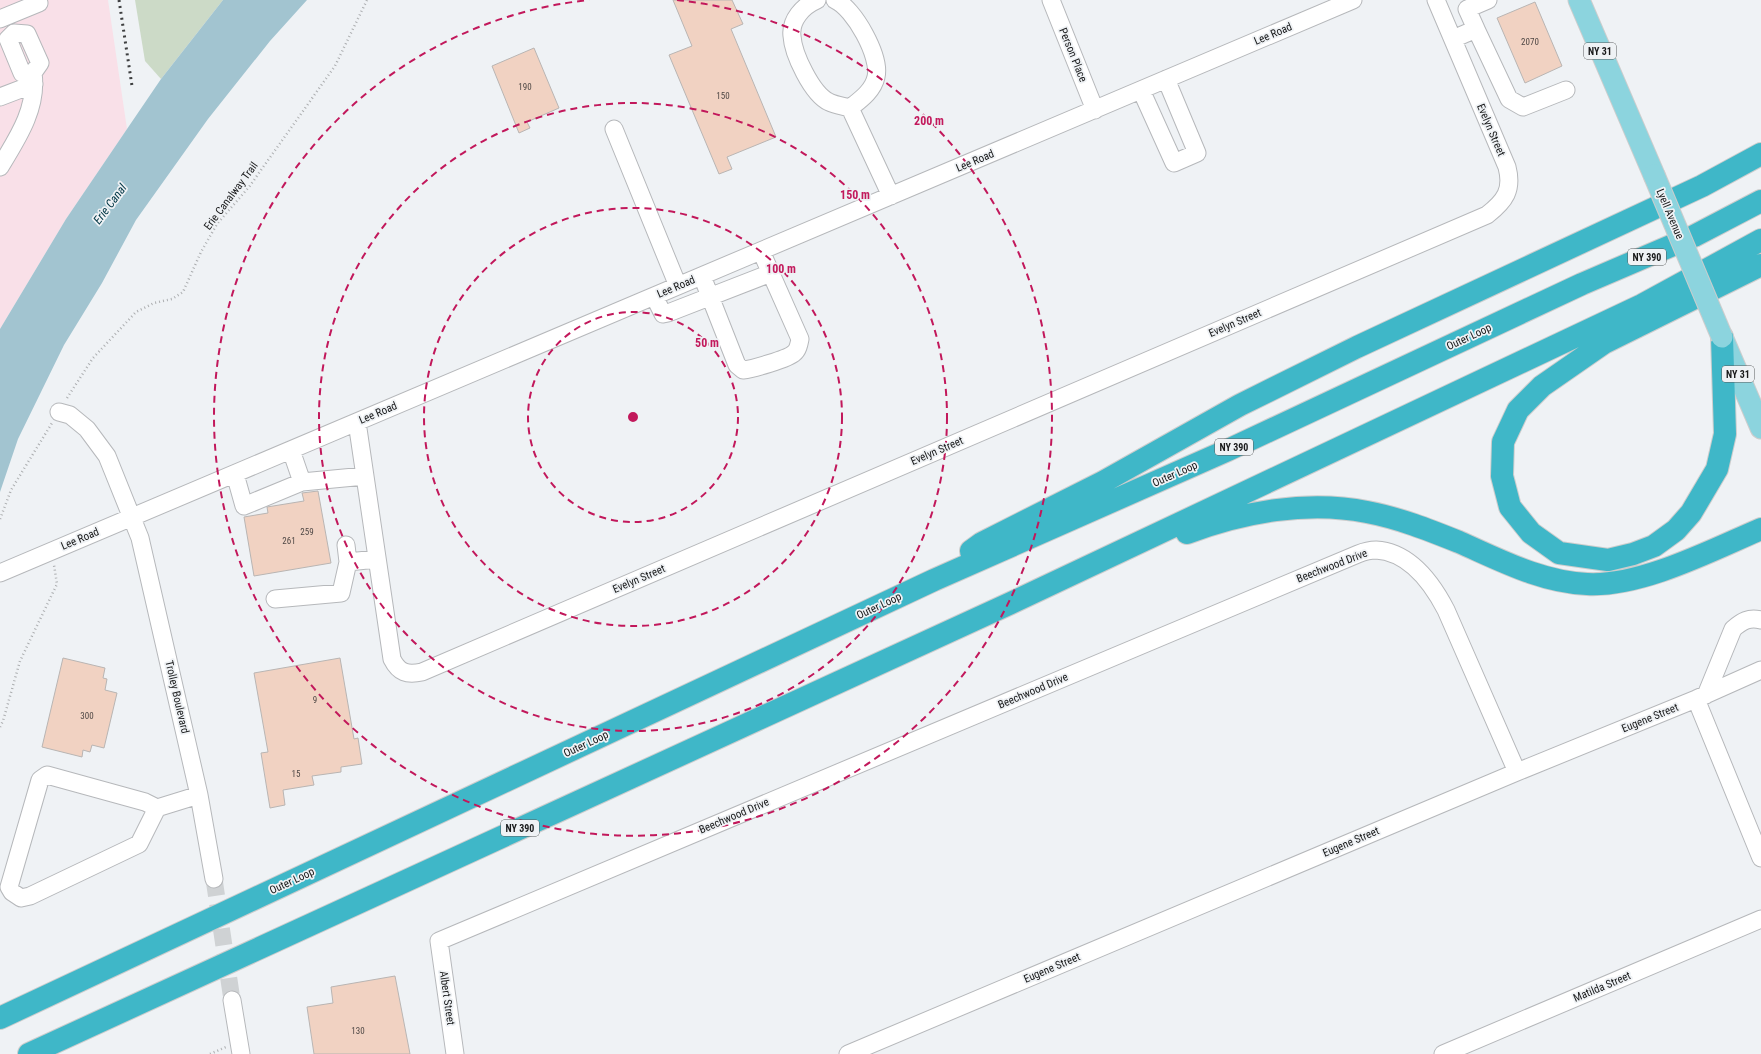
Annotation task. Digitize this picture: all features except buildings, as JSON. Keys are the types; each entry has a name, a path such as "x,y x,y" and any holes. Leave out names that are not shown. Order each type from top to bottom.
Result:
{"highway":[{"path":"934,580 982,543 1103,482 1240,405 1357,348 1702,186 1761,154"},
{"name":"Outer Loop","path":"0,1018 934,580 1228,450 1582,284 1694,236 1761,202"},
{"name":"NY 390","path":"29,1054 1011,603 1642,305 1761,240"},
{"path":"1722,337 1725,434 1717,469 1691,513 1676,530 1654,546 1633,554 1608,560 1559,553 1531,533 1510,507 1502,476 1503,442 1518,410 1542,386 1604,343 1761,265"},
{"path":"1562,342 1604,343"},
{"path":"1011,603 1213,524 1266,512 1292,509 1338,508 1390,517 1430,530 1540,576 1555,580 1588,584 1614,582 1667,568 1761,529"}],"main road":[{"name":"Lyell Avenue","path":"1578,0 1761,428"}],"street":[{"path":"5,17 17,0"},
{"path":"817,0 808,4 796,17 792,35 799,61 812,86 828,102 850,108 891,196"},
{"path":"835,0 851,13 867,38 874,59 876,77 866,96 850,108"},
{"name":"Person Place","path":"1050,0 1095,110"},
{"name":"Lee Road","path":"5,570 1353,0"},
{"name":"Evelyn Street","path":"357,422 392,659 396,667 403,672 412,674 422,672 1487,215 1499,206 1509,189 1510,179 1507,167 1436,0"},
{"path":"1488,0 1467,8 1509,99 1523,107 1566,90"},
{"path":"5,17 40,3"},
{"path":"0,167 24,128 31,103 34,79 40,63 27,34 14,33 5,17"},
{"path":"1453,39 1476,29"},
{"path":"0,97 34,79"},
{"path":"1141,90 1174,163 1197,153 1166,80"},
{"path":"614,129 678,286"},
{"path":"702,276 737,365 743,370 752,369 794,354 799,346 800,339 761,251"},
{"path":"654,296 663,314 710,298 771,273"},
{"name":"Trolley Boulevard","path":"59,412 70,415 87,429 106,456 132,517 144,555 199,795 214,879"},
{"path":"291,450 302,482"},
{"path":"235,474 244,506 302,482 365,476"},
{"path":"275,599 341,593 348,562 346,545"},
{"name":"Beechwood Drive","path":"439,941 1358,554 1375,550 1392,553 1409,562 1423,575 1436,591 1446,610 1517,772"},
{"path":"348,562 377,559"},
{"path":"1761,620 1752,618 1741,622 1733,629 1701,697 1754,821 1761,858"},
{"name":"Eugene Street","path":"848,1054 1517,772 1701,697 1761,670"},
{"path":"157,808 140,844 30,896 21,898 12,892 9,887 40,780 46,775 145,802 157,808 199,795"},
{"name":"Matilda Street","path":"1443,1054 1761,920"},
{"name":"Albert Street","path":"439,941 455,1054"},
{"path":"232,1000 241,1054"}],"path":[{"name":"Erie Canalway Trail","path":"0,519 11,490 93,358 136,312 154,303 172,299 183,292 201,252 217,224 249,187 335,66 367,0"},
{"path":"0,726 3,721 20,661 57,584 51,551"}],"shaded area":[{"path":"0,0 108,0 127,129 66,219 0,329"}],"green space":[{"path":"135,0 223,0 161,79 145,61"}],"water":[{"name":"Erie Canal","path":"223,0 307,0 270,41 208,119 136,220 102,283 64,345 18,439 0,492 0,329 66,219 127,129 161,79"}],"tunnel":[{"path":"214,879 232,1000"}],"railway":[{"path":"119,0 132,86"}]}
